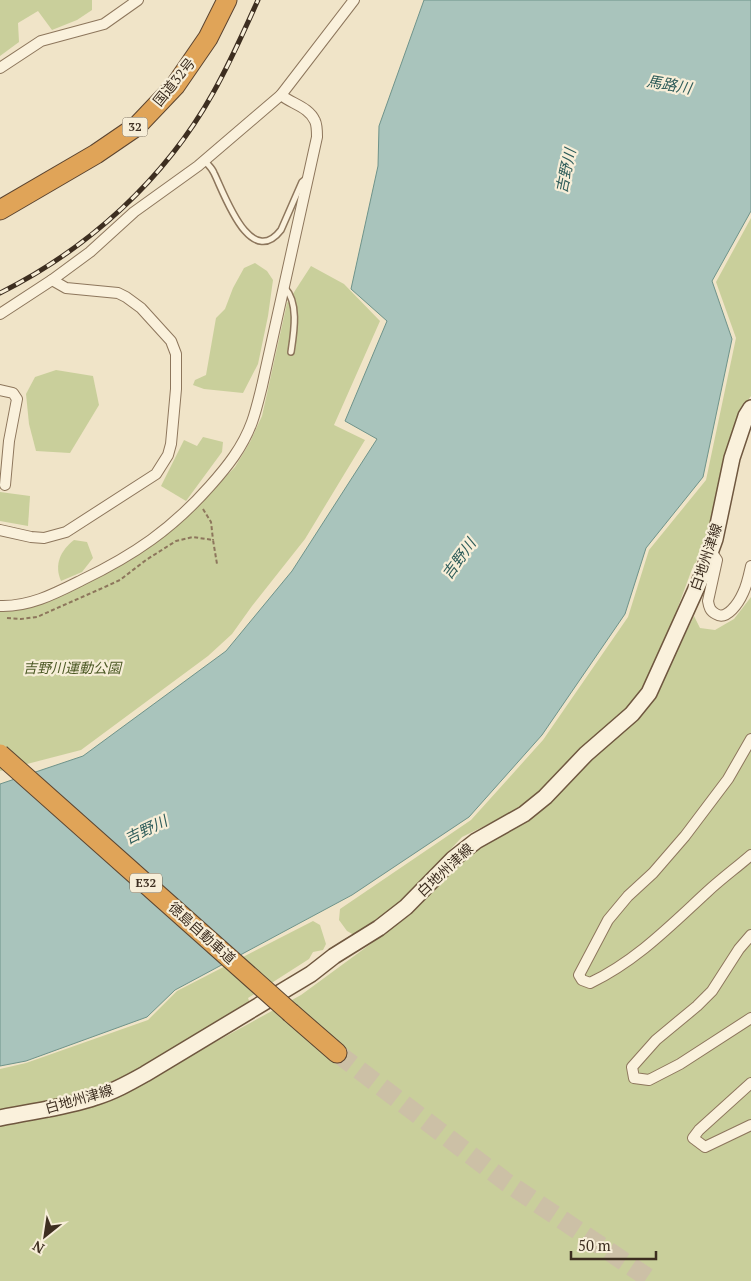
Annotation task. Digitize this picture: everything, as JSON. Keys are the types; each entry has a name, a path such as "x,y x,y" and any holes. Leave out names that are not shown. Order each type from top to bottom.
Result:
{"highway":[{"name":"国道32号","path":"0,210 96,154 137,126 175,86 208,38 227,0"},
{"name":"徳島自動車道","path":"0,754 337,1053"}],"main road":[{"name":"白地州津線","path":"0,1118 63,1106 96,1097 120,1088 145,1074 311,974 334,956 380,928 406,907 453,859 476,841 524,814 545,797 586,754 632,714 648,693 701,578 711,551 732,458 746,416 751,408"}],"street":[{"path":"0,68 41,41 104,24 129,3 138,0"},
{"path":"0,314 52,280 90,252 134,212 204,160 281,95 354,0"},
{"path":"0,606 32,602 48,596 102,570 146,545 171,526 196,502 228,466 240,446 252,423 285,288 317,137 315,121 303,107 287,100 281,95"},
{"path":"0,530 44,538 66,532 156,474 168,455 171,444 176,354 171,341 140,308 126,297 118,293 66,288 52,280"},
{"path":"0,390 13,393 17,399 4,441 5,485"},
{"path":"711,551 717,560 708,601 709,608 719,616 724,616 729,612 743,593 751,566"},
{"path":"751,739 728,779 685,836 608,920 579,975 582,980 590,983 606,976 634,956 661,935 751,856"},
{"path":"751,935 739,949 712,991 698,1006 656,1040 632,1066 634,1078 649,1080 680,1064 751,1018"},
{"path":"751,1083 692,1138 705,1147 751,1125"}],"lane":[{"path":"204,160 213,171 231,211 250,238 258,241 266,241 277,235 281,230 302,182 309,176"},
{"path":"285,288 290,294 294,308 291,352"}],"path":[{"path":"196,502 211,522 217,564"},
{"path":"4,617 36,618 120,580 146,560 176,541 193,537 213,540"}],"green space":[{"path":"0,0 92,0 92,10 77,20 52,30 38,11 18,23 19,42 0,56"},
{"path":"751,218 751,396 743,407 732,431 718,500 705,546 692,569 654,672 633,705 595,736 545,791 525,806 462,837 401,903 354,935 347,931 339,920 340,909 471,820 543,740 628,617 649,550 706,480 736,338 716,282"},
{"path":"255,263 267,271 273,280 258,364 243,393 204,389 193,385 195,380 206,375 216,318 225,309 233,288 244,268"},
{"name":"吉野川運動公園","path":"311,266 344,284 380,321 334,425 365,440 305,539 232,634 208,656 81,750 0,771 0,609 120,565 153,545 184,520 235,467 250,442 262,416 287,303"},
{"path":"56,370 93,376 99,405 70,453 36,451 29,424 26,394 35,377"},
{"path":"203,437 223,442 222,452 186,501 161,486 184,440 197,446"},
{"path":"0,492 30,496 28,526 0,521"},
{"path":"74,540 87,542 93,558 82,572 61,581 58,564 65,549"},
{"path":"751,597 751,1281 0,1281 0,1124 104,1103 301,995 410,915 475,848 597,753 654,698 694,616 700,628 715,630 734,619"},
{"path":"313,921 320,925 326,944 323,950 313,952 309,959 248,998 250,1003 113,1086 79,1096 22,1106 0,1112 0,1069 26,1063 148,1020 177,991"}],"water":[{"path":"424,0 751,0 751,211 712,281 732,339 703,477 646,548 625,614 542,735 469,817 352,895 175,990 147,1017 26,1061 0,1066 0,784 83,756 226,651 292,571 377,439 345,421 387,321 351,289 378,166 379,126"}],"tunnel":[{"path":"337,1053 506,1182 653,1281"}],"railway":[{"path":"0,293 64,255 122,209 148,182 194,124 213,93 258,0"}],"water label":[{"name":"馬路川","path":"669,85"},
{"name":"吉野川","path":"566,171"},
{"name":"吉野川","path":"459,559"},
{"name":"吉野川","path":"146,830"}]}
